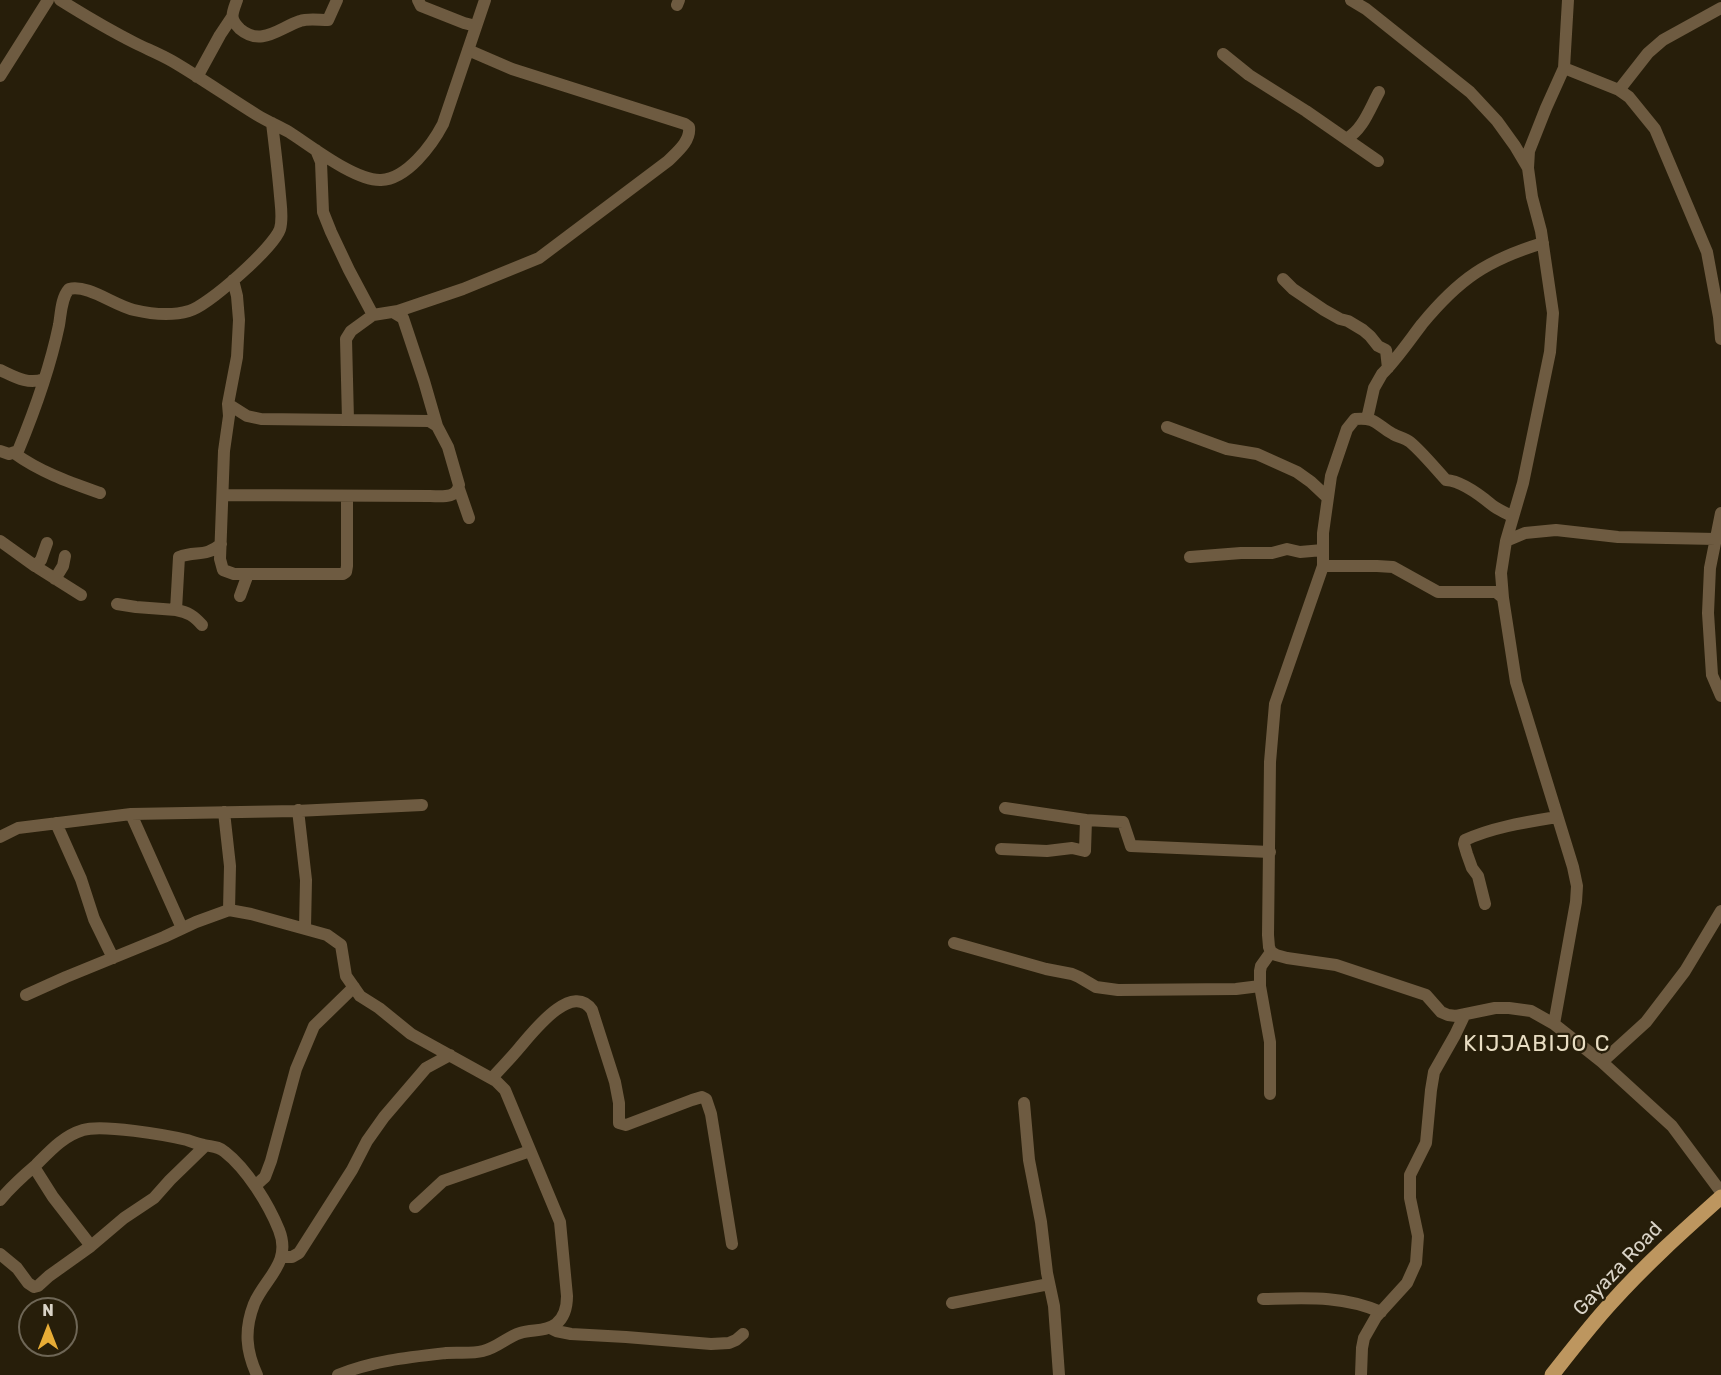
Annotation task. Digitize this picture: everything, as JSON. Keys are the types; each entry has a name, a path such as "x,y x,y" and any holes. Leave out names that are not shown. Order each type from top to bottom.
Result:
{"main road":[{"name":"Gayaza Road","path":"1552,1375 1629,1284 1721,1197"}],"street":[{"path":"0,76 48,0"},
{"path":"60,0 100,25 170,59 348,170 369,179 381,180 400,175 423,154 436,136 485,0"},
{"path":"197,77 232,17 237,0"},
{"path":"232,17 234,23 244,32 259,38 302,20 328,20 337,0"},
{"path":"418,0 421,6 476,26"},
{"path":"1351,0 1366,9 1470,92 1497,122 1528,168"},
{"path":"1554,1024 1577,886 1516,682 1503,598 1502,564 1506,541 1523,483 1550,352 1553,313 1543,243 1528,168 1529,151 1564,68 1568,0"},
{"path":"1619,90 1648,53 1663,40 1721,8"},
{"path":"348,420 346,339 351,331 373,315 393,312 464,289 539,258 668,161 689,135 689,127 685,124 521,72 468,50"},
{"path":"1223,54 1248,75 1306,111 1378,161"},
{"path":"1564,68 1619,90 1629,97 1655,129 1707,252 1721,339"},
{"path":"1346,139 1361,124 1379,92"},
{"path":"0,450 9,454 18,451 36,408 64,297 69,289 83,289 132,310 171,314 190,311 203,305 233,280 272,242 280,226 281,208 272,123"},
{"path":"316,150 321,162 323,212 349,270 373,315"},
{"path":"1367,419 1374,388 1442,301 1472,274 1485,266 1513,252 1543,243"},
{"path":"1283,279 1293,289 1324,310 1348,321 1370,336 1378,346 1386,350 1388,368"},
{"path":"233,280 239,321 237,357 228,404 229,416 224,451 220,559 223,570 234,574 343,574 347,566 347,496"},
{"path":"393,312 403,318 437,426 455,467 459,489 469,518"},
{"path":"0,370 31,382 44,379"},
{"path":"228,404 247,416 261,419 429,421 437,426"},
{"path":"1513,517 1454,480 1446,480 1409,442 1389,432 1382,425 1367,419 1355,419 1347,429 1331,476 1327,497 1323,566 1275,704 1270,762 1269,947 1271,952 1281,957 1348,968 1426,994 1442,1012 1448,1015 1495,1008 1517,1008 1531,1011 1554,1024 1602,1062 1672,1126 1721,1192"},
{"path":"1167,427 1232,450 1257,454 1297,472 1327,497"},
{"path":"14,453 52,476 100,493"},
{"path":"223,495 448,496 459,489"},
{"path":"1721,513 1710,568 1708,613 1712,675 1721,696"},
{"path":"1506,541 1525,533 1556,530 1618,537 1716,539"},
{"path":"0,541 81,595"},
{"path":"35,566 41,560 48,543"},
{"path":"176,609 179,557 213,551 221,544"},
{"path":"1190,557 1272,553 1287,549 1300,552 1323,550"},
{"path":"55,579 63,566 65,556"},
{"path":"1323,566 1393,567 1435,592 1496,592 1503,598"},
{"path":"240,596 248,574"},
{"path":"117,604 185,611 193,615 202,625"},
{"path":"0,837 18,828 131,814 422,805"},
{"path":"1005,808 1086,820 1123,822 1131,846 1270,852"},
{"path":"298,810 306,880 304,928"},
{"path":"224,812 230,866 229,910"},
{"path":"131,814 182,928"},
{"path":"1485,904 1478,876 1467,854 1465,840 1513,826 1557,817"},
{"path":"1001,849 1047,851 1072,848 1085,850 1086,820"},
{"path":"56,823 81,879 94,919 113,958"},
{"path":"26,995 229,910 251,914 327,935 341,945 346,976 360,996 411,1034 501,1085 560,1222 567,1296 567,1308 563,1317 550,1328 518,1333 484,1351 447,1353 373,1364 338,1375"},
{"path":"1602,1062 1646,1022 1684,971 1721,911"},
{"path":"954,943 1079,977 1096,987 1118,990 1260,986"},
{"path":"1270,1094 1270,1042 1260,986 1261,966 1271,952"},
{"path":"255,1186 265,1177 271,1161 296,1069 314,1026 354,987"},
{"path":"492,1078 549,1016 568,1003 580,1000 587,1003 592,1010 615,1082 619,1103 619,1123 626,1125 692,1100 702,1097 706,1099 711,1114 732,1244"},
{"path":"1361,1375 1364,1338 1381,1312 1407,1283 1416,1263 1418,1236 1410,1198 1410,1175 1426,1143 1434,1072 1465,1014"},
{"path":"282,1257 292,1257 299,1253 384,1117 426,1068 450,1055"},
{"path":"1024,1103 1029,1160 1054,1306 1059,1375"},
{"path":"0,1200 60,1141 84,1129 118,1129 185,1140 205,1146 217,1146 227,1153 255,1186 270,1210 281,1237 282,1257 254,1304 251,1316 247,1348 257,1375"},
{"path":"0,1254 17,1268 28,1283 34,1287 38,1286 124,1218 154,1198 205,1146"},
{"path":"415,1207 443,1181 530,1151"},
{"path":"34,1167 53,1197 91,1246"},
{"path":"952,1303 1049,1284"},
{"path":"1263,1299 1332,1298 1368,1306 1381,1312"},
{"path":"550,1328 572,1334 711,1344 729,1343 743,1334"}],"district":[{"name":"KIJJABIJO C","path":"1537,1045"}]}
